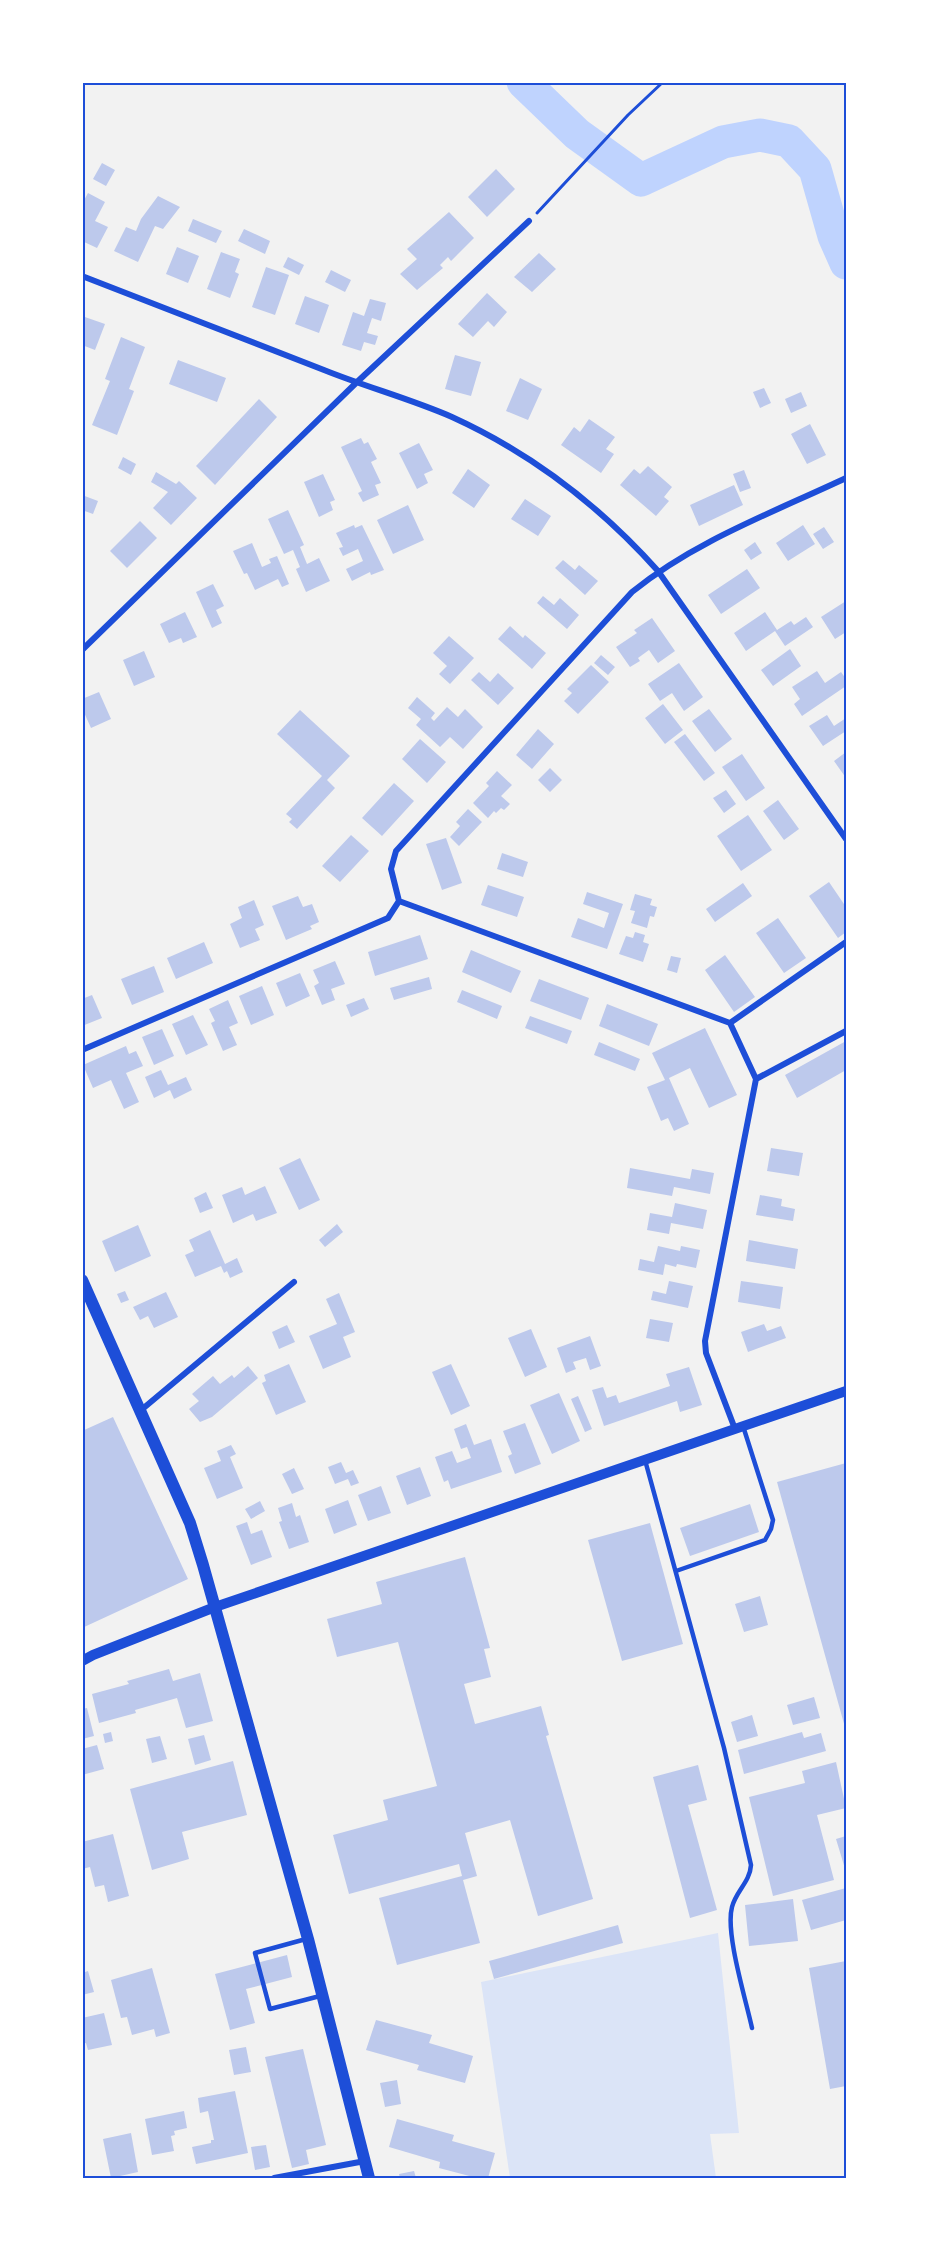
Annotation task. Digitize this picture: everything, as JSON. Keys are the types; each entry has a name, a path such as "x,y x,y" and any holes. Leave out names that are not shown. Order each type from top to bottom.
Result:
{"main road":[{"path":"82,1280 190,1523 216,1607 309,1939 369,2178"}],"street":[{"path":"82,650 356,383 529,221"},
{"path":"82,276 356,383 451,417 506,445 551,474 628,536 658,571 846,839"},
{"path":"82,1050 388,918 399,901 391,868 396,851 632,592 658,571 688,553 846,478"},
{"path":"399,901 730,1023 756,1079 705,1341 706,1353 739,1428"},
{"path":"730,1023 846,942"},
{"path":"756,1079 846,1031"},
{"path":"139,1411 294,1282"},
{"path":"82,1661 171,1623 216,1607 846,1391"},
{"path":"274,2178 366,2161"}],"lane":[{"path":"676,1571 765,1540 771,1529 773,1520 739,1428"},
{"path":"645,1460 724,1748 751,1864 746,1882 732,1907 730,1921 752,2028"},
{"path":"309,1939 255,1953 270,2009 323,1995"}],"path":[{"path":"529,221 628,115 663,82"}],"shaded area":[{"path":"718,1933 739,2133 710,2134 716,2178 510,2178 481,1982"}],"building":[{"path":"102,163 115,170 106,186 93,179"},
{"path":"496,169 515,189 487,217 468,197"},
{"path":"88,193 105,202 95,221 108,227 97,248 82,241 82,204"},
{"path":"158,196 180,207 163,229 155,226 138,262 114,251 126,227 136,231 141,219"},
{"path":"449,212 474,238 451,261 448,257 440,265 443,268 417,290 400,274 417,259 407,249"},
{"path":"193,219 222,231 216,243 188,231"},
{"path":"244,229 270,241 265,254 238,241"},
{"path":"177,247 199,256 188,283 166,274"},
{"path":"221,252 240,259 235,272 239,274 230,298 207,289"},
{"path":"539,253 556,269 532,292 514,277"},
{"path":"288,257 304,265 299,275 283,267"},
{"path":"266,267 289,275 275,315 252,307"},
{"path":"331,270 351,280 345,292 325,282"},
{"path":"487,293 507,312 494,327 488,321 473,337 458,324"},
{"path":"305,296 329,305 319,333 295,324"},
{"path":"370,299 386,303 381,321 372,318 367,333 378,336 375,345 364,342 361,351 342,345 353,312 364,316"},
{"path":"82,316 105,324 95,350 82,345"},
{"path":"121,337 145,347 129,389 134,391 117,435 92,425 110,381 105,379"},
{"path":"455,355 481,362 471,396 445,389"},
{"path":"178,360 226,378 217,402 169,384"},
{"path":"520,378 542,389 528,420 506,411"},
{"path":"764,388 771,403 760,408 753,392"},
{"path":"801,392 807,406 791,413 785,399"},
{"path":"259,399 277,417 215,485 196,466"},
{"path":"589,419 615,437 606,449 614,454 601,473 561,445 574,427 580,432"},
{"path":"810,424 826,455 807,464 791,434"},
{"path":"361,438 364,444 368,442 377,459 371,462 381,483 375,485 379,495 363,502 358,493 362,491 341,447"},
{"path":"419,443 433,470 424,474 428,483 417,489 399,453"},
{"path":"123,457 136,464 131,475 118,468"},
{"path":"648,466 672,487 664,497 669,501 656,516 620,485 634,469 640,474"},
{"path":"468,469 490,485 474,508 452,493"},
{"path":"744,470 751,488 740,492 733,474"},
{"path":"156,472 176,484 179,481 197,498 171,525 153,508 168,492 151,482"},
{"path":"323,474 335,500 330,502 333,510 319,517 304,482"},
{"path":"734,485 743,505 699,526 690,505"},
{"path":"82,495 98,501 93,514 82,510"},
{"path":"525,499 551,516 538,536 511,519"},
{"path":"408,505 424,540 393,554 377,520"},
{"path":"288,510 304,545 300,547 307,564 319,558 330,581 306,592 296,569 300,567 293,550 284,554 268,519"},
{"path":"140,521 157,538 127,568 110,551"},
{"path":"354,525 355,528 362,525 384,570 371,575 370,572 352,581 346,569 363,561 358,549 343,556 339,548 343,547 336,533"},
{"path":"803,525 815,544 788,561 776,543"},
{"path":"824,527 834,542 823,549 813,534"},
{"path":"755,542 762,553 751,560 744,550"},
{"path":"252,543 262,567 271,563 269,559 277,556 289,584 282,587 278,579 255,590 233,551"},
{"path":"563,560 575,570 579,565 598,581 585,595 555,568"},
{"path":"747,569 760,588 721,614 708,595"},
{"path":"213,584 224,606 216,610 222,623 212,628 196,592"},
{"path":"543,596 554,605 560,598 579,615 567,629 537,603"},
{"path":"846,601 846,632 835,639 821,617"},
{"path":"185,612 197,637 183,643 181,638 169,643 160,624"},
{"path":"765,612 777,630 791,621 794,625 806,617 813,627 785,646 775,631 746,651 734,633"},
{"path":"652,618 675,651 658,663 649,650 638,658 640,661 630,667 616,647 637,633 634,630"},
{"path":"510,626 523,638 525,635 546,653 532,669 498,639"},
{"path":"449,636 474,658 450,684 439,674 447,666 433,653"},
{"path":"790,649 801,666 773,686 761,670"},
{"path":"144,651 155,677 134,686 123,660"},
{"path":"601,655 615,667 608,675 594,663"},
{"path":"679,663 703,697 684,711 672,693 660,701 648,684"},
{"path":"591,665 609,682 578,714 564,701 572,693 567,689"},
{"path":"817,671 825,683 841,672 846,679 846,686 802,716 794,704 800,699 792,687"},
{"path":"479,672 490,682 498,673 514,688 498,705 471,680"},
{"path":"99,692 111,719 91,728 82,708 82,699"},
{"path":"417,697 435,713 431,718 434,721 447,707 458,717 465,709 483,727 463,749 450,737 440,747 416,725 421,719 408,708"},
{"path":"663,704 683,730 665,744 645,718"},
{"path":"709,709 732,739 715,752 692,721"},
{"path":"300,710 350,756 327,780 335,788 297,829 289,822 292,819 286,814 322,776 277,734"},
{"path":"827,715 834,726 846,718 846,731 823,746 809,726"},
{"path":"538,729 554,744 532,769 516,755"},
{"path":"685,734 715,773 704,781 674,742"},
{"path":"420,739 446,762 427,783 402,759"},
{"path":"846,752 846,778 834,761"},
{"path":"742,754 765,788 746,801 722,767"},
{"path":"550,768 562,780 550,792 538,780"},
{"path":"497,771 512,785 501,796 510,804 504,810 501,808 496,813 494,811 488,818 473,803 489,786 486,783"},
{"path":"394,783 414,801 382,836 362,818"},
{"path":"726,790 736,804 724,813 713,798"},
{"path":"778,800 799,829 784,840 763,811"},
{"path":"468,809 482,822 459,846 450,837 460,826 456,822"},
{"path":"748,815 772,850 741,871 717,836"},
{"path":"351,835 369,851 340,882 322,866"},
{"path":"446,838 462,883 442,890 426,844"},
{"path":"502,853 528,862 523,877 497,869"},
{"path":"829,882 846,907 846,932 838,938 809,896"},
{"path":"743,883 752,896 715,922 706,909"},
{"path":"488,885 524,897 517,917 481,905"},
{"path":"587,892 623,904 607,949 571,937 578,918 604,928 609,913 583,904"},
{"path":"635,894 652,899 650,905 657,907 654,917 650,916 647,928 631,923 635,911 630,910"},
{"path":"298,896 303,907 312,904 319,922 310,926 312,929 286,940 272,906"},
{"path":"254,900 264,925 255,929 260,940 240,948 230,924 242,918 238,907"},
{"path":"778,918 806,958 784,973 756,933"},
{"path":"635,932 645,935 643,942 649,944 643,962 619,954 626,936 633,938"},
{"path":"420,935 428,959 375,976 368,952"},
{"path":"204,942 213,963 176,979 167,958"},
{"path":"471,950 521,971 511,993 462,972"},
{"path":"725,955 755,997 734,1012 705,970"},
{"path":"671,956 681,958 677,973 667,970"},
{"path":"335,961 345,984 331,989 335,1000 322,1005 314,986 319,983 313,970"},
{"path":"154,966 164,992 132,1005 121,979"},
{"path":"300,973 310,996 286,1007 276,983"},
{"path":"429,977 432,989 394,1000 390,988"},
{"path":"539,979 589,998 581,1020 530,1001"},
{"path":"262,986 274,1015 251,1025 239,996"},
{"path":"462,990 502,1006 497,1019 457,1002"},
{"path":"92,995 102,1018 82,1026 82,999"},
{"path":"364,998 369,1009 351,1017 346,1005"},
{"path":"228,1000 238,1023 229,1027 237,1045 223,1051 211,1023 215,1021 209,1009"},
{"path":"607,1004 658,1024 649,1046 599,1026"},
{"path":"193,1015 208,1045 186,1055 172,1024"},
{"path":"530,1016 572,1031 567,1044 525,1028"},
{"path":"705,1028 737,1095 709,1108 690,1068 669,1078 689,1124 674,1131 668,1118 661,1121 647,1087 665,1080 652,1053"},
{"path":"162,1029 174,1056 154,1065 142,1037"},
{"path":"846,1041 846,1070 797,1098 785,1075"},
{"path":"599,1042 640,1059 635,1071 594,1055"},
{"path":"126,1046 129,1054 136,1051 143,1066 126,1073 139,1102 124,1109 111,1080 93,1088 83,1065"},
{"path":"161,1070 168,1085 186,1077 192,1090 174,1099 170,1090 154,1098 145,1077"},
{"path":"771,1148 803,1153 799,1176 767,1171"},
{"path":"300,1158 320,1200 299,1210 279,1168"},
{"path":"630,1168 690,1179 692,1169 714,1173 710,1194 674,1187 672,1196 627,1188"},
{"path":"265,1186 277,1213 256,1221 253,1214 233,1223 222,1195 242,1187 245,1195"},
{"path":"206,1192 213,1208 200,1213 194,1198"},
{"path":"760,1195 782,1199 781,1206 795,1209 793,1221 756,1215"},
{"path":"675,1203 707,1210 703,1229 671,1223 669,1234 647,1230 650,1213 672,1217"},
{"path":"337,1224 343,1232 325,1247 319,1240"},
{"path":"138,1225 151,1256 115,1272 102,1241"},
{"path":"210,1230 225,1264 237,1258 243,1272 230,1278 221,1266 195,1277 185,1255 194,1251 189,1240"},
{"path":"749,1240 798,1249 795,1269 746,1261"},
{"path":"658,1246 680,1251 681,1246 700,1250 696,1268 665,1264 663,1275 638,1270 640,1259 654,1262"},
{"path":"669,1281 693,1286 688,1308 651,1300 653,1291 666,1294"},
{"path":"741,1281 783,1287 780,1309 738,1302"},
{"path":"125,1291 129,1300 121,1303 117,1294"},
{"path":"166,1292 178,1317 154,1328 148,1316 140,1320 133,1307"},
{"path":"339,1293 355,1332 343,1337 351,1357 323,1369 309,1336 337,1324 326,1299"},
{"path":"650,1319 673,1323 669,1342 646,1338"},
{"path":"764,1324 767,1331 781,1326 786,1338 748,1352 741,1332"},
{"path":"287,1325 295,1342 279,1349 272,1332"},
{"path":"531,1329 547,1367 525,1377 508,1338"},
{"path":"590,1336 601,1366 590,1370 586,1358 573,1362 576,1369 566,1373 557,1348"},
{"path":"289,1364 306,1402 276,1415 262,1383 266,1381 264,1375"},
{"path":"451,1364 470,1406 451,1415 432,1372"},
{"path":"248,1366 258,1378 212,1417 200,1422 189,1409 199,1401 192,1394 213,1376 220,1384 232,1375 234,1378"},
{"path":"689,1367 702,1405 680,1412 677,1401 604,1426 592,1390 603,1387 607,1398 616,1395 619,1403 670,1386 666,1374"},
{"path":"559,1393 580,1441 552,1454 530,1405"},
{"path":"578,1396 592,1429 585,1432 571,1399"},
{"path":"113,1417 188,1579 82,1628 82,1431"},
{"path":"525,1423 541,1464 515,1474 508,1456 512,1454 503,1431"},
{"path":"466,1424 474,1445 491,1439 502,1472 451,1489 448,1480 444,1482 435,1457 452,1451 457,1463 471,1458 467,1447 461,1449 454,1429"},
{"path":"231,1445 236,1454 230,1457 243,1488 217,1499 204,1468 221,1461 217,1451"},
{"path":"341,1462 346,1473 353,1470 359,1483 351,1486 348,1479 335,1484 328,1467"},
{"path":"846,1463 846,1731 777,1482"},
{"path":"420,1467 431,1496 407,1505 396,1476"},
{"path":"294,1468 304,1489 292,1494 282,1474"},
{"path":"381,1486 391,1513 368,1521 358,1495"},
{"path":"348,1500 357,1525 334,1534 325,1509"},
{"path":"260,1501 265,1511 251,1519 245,1509"},
{"path":"292,1503 296,1517 300,1515 309,1542 289,1549 279,1522 282,1521 278,1508"},
{"path":"750,1504 759,1532 690,1556 680,1528"},
{"path":"247,1522 251,1534 262,1530 272,1557 251,1565 236,1526"},
{"path":"650,1523 683,1644 622,1661 588,1540"},
{"path":"465,1557 490,1648 484,1649 491,1677 464,1684 475,1724 541,1706 549,1735 546,1736 593,1899 538,1916 510,1820 465,1833 477,1876 463,1880 480,1943 397,1965 379,1898 462,1876 459,1864 349,1894 333,1835 388,1820 383,1800 437,1786 398,1642 337,1657 327,1619 382,1604 376,1582"},
{"path":"760,1596 768,1625 744,1632 735,1604"},
{"path":"169,1669 173,1681 200,1673 213,1721 186,1728 177,1698 99,1723 92,1694 129,1684 127,1681"},
{"path":"814,1697 820,1718 793,1725 787,1705"},
{"path":"87,1708 94,1736 82,1739 82,1709"},
{"path":"752,1715 758,1736 737,1742 731,1722"},
{"path":"111,1732 113,1741 105,1743 103,1734"},
{"path":"802,1732 804,1738 821,1733 826,1751 744,1774 738,1750"},
{"path":"204,1735 211,1760 195,1765 188,1739"},
{"path":"160,1736 167,1759 152,1763 146,1739"},
{"path":"97,1745 104,1769 82,1775 82,1749"},
{"path":"233,1761 247,1815 182,1832 189,1859 152,1870 130,1789"},
{"path":"836,1762 846,1808 817,1815 834,1880 773,1896 749,1797 805,1783 802,1771"},
{"path":"698,1765 707,1800 688,1805 717,1910 690,1918 653,1777"},
{"path":"113,1834 129,1896 108,1902 104,1885 95,1887 90,1867 82,1869 82,1842"},
{"path":"846,1836 846,1872 836,1839"},
{"path":"846,1888 846,1920 811,1930 802,1900"},
{"path":"793,1899 798,1941 749,1946 745,1905"},
{"path":"618,1925 623,1943 494,1979 489,1961"},
{"path":"287,1955 292,1977 246,1989 255,2023 230,2030 215,1974"},
{"path":"846,1961 846,2086 830,2089 809,1968"},
{"path":"152,1968 170,2033 156,2037 154,2029 132,2035 127,2017 121,2018 111,1980"},
{"path":"88,1971 94,1992 82,1995 82,1973"},
{"path":"104,2013 112,2045 88,2050 86,2043 82,2044 82,2018"},
{"path":"376,2020 432,2035 429,2043 473,2056 465,2083 417,2070 419,2065 366,2050"},
{"path":"246,2047 251,2072 234,2075 229,2050"},
{"path":"303,2049 326,2145 306,2150 309,2164 292,2168 265,2057"},
{"path":"397,2080 401,2104 385,2107 380,2083"},
{"path":"235,2091 248,2153 196,2164 192,2147 211,2143 211,2140 214,2140 208,2111 200,2113 198,2098"},
{"path":"184,2111 187,2128 174,2131 175,2135 171,2136 174,2151 152,2155 145,2119"},
{"path":"397,2119 454,2135 452,2141 495,2153 488,2178 477,2178 439,2168 440,2162 389,2147"},
{"path":"131,2133 138,2172 111,2178 103,2139"},
{"path":"266,2145 270,2167 255,2170 251,2147"},
{"path":"414,2171 416,2178 400,2178 399,2174"}],"waterway":[{"path":"523,82 577,134 641,180 723,142 760,135 789,141 815,169 834,236 846,263"}]}
